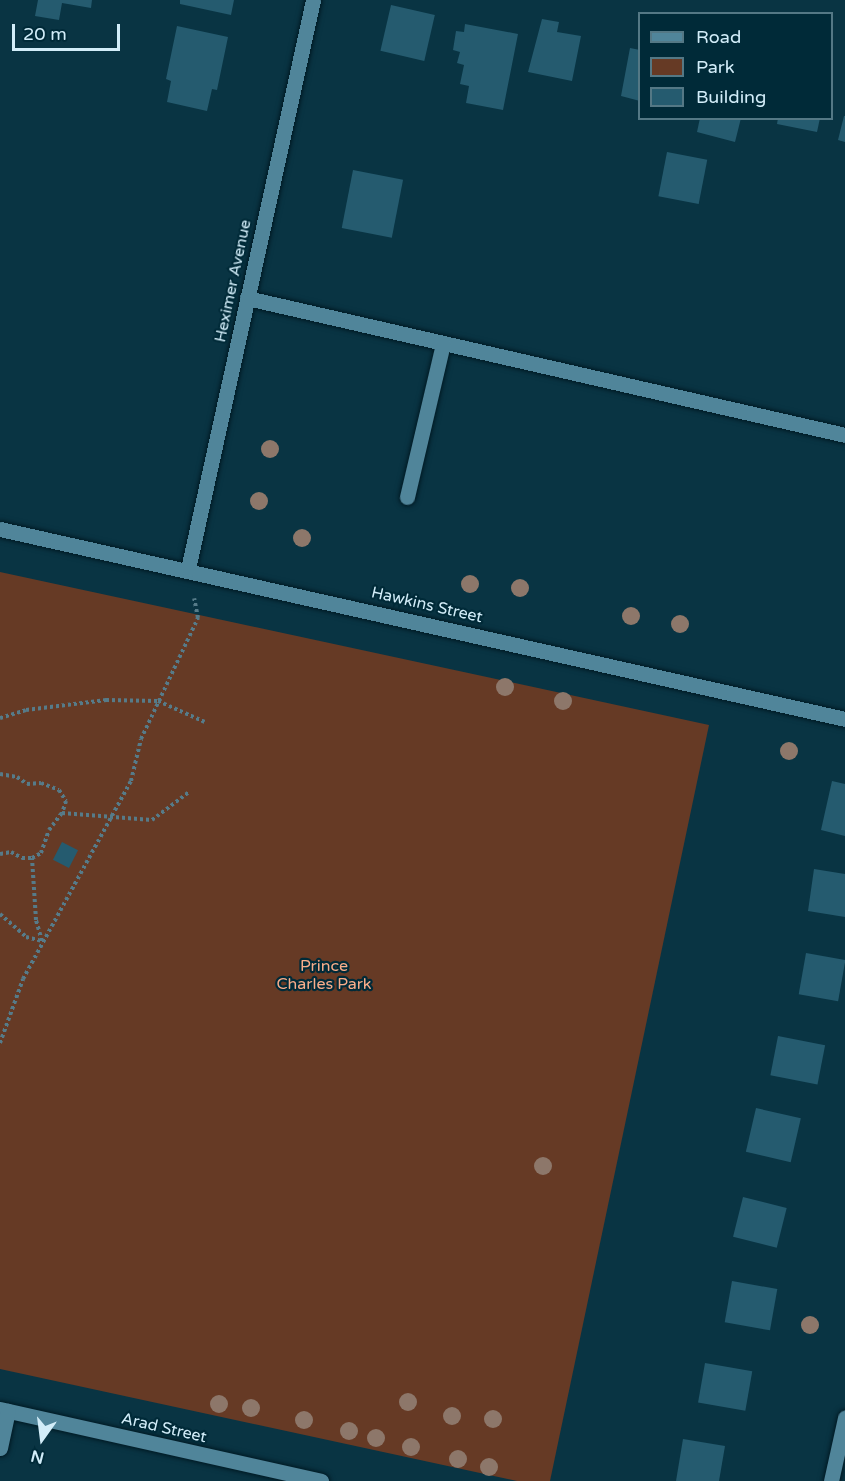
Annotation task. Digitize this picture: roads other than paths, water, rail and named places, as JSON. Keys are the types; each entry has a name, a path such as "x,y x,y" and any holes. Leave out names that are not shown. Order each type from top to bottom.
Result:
{"street":[{"name":"Heximer Avenue","path":"188,569 313,0"},
{"path":"248,298 845,435"},
{"path":"407,497 443,343"},
{"name":"Hawkins Street","path":"0,529 188,569 845,719"},
{"path":"0,1448 4,1410"},
{"name":"Arad Street","path":"4,1410 321,1481"},
{"path":"831,1481 845,1418"}],"park label":[{"name":"Prince Charles Park","path":"324,975"}]}
